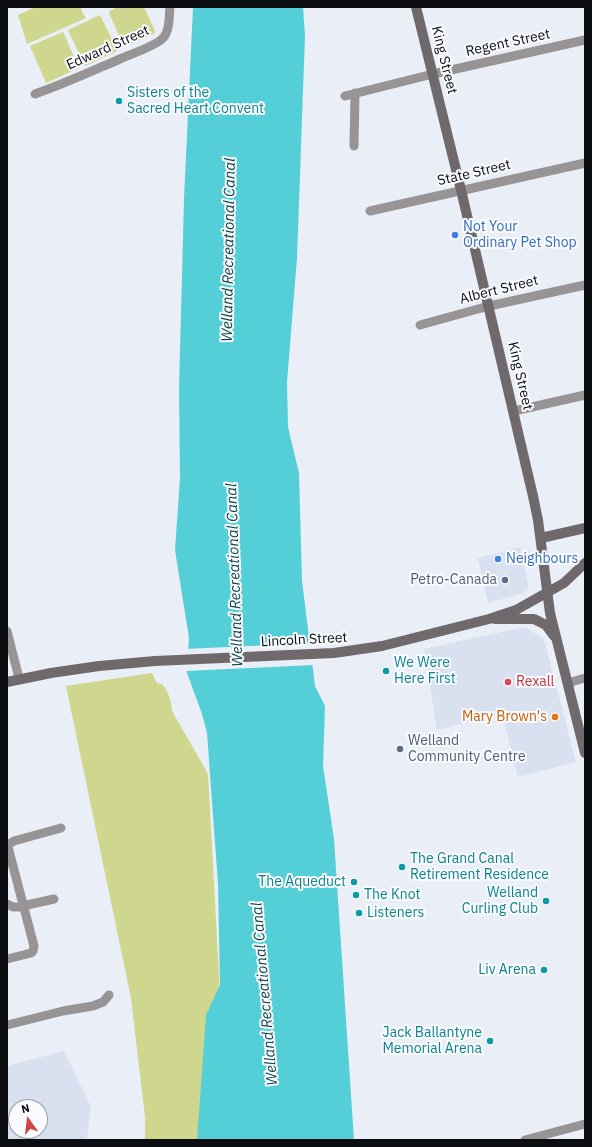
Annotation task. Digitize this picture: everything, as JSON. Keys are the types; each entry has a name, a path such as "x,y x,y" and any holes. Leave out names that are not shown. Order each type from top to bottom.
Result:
{"main road":[{"name":"King Street","path":"416,7 434,74 537,512 547,593 556,639 585,753"},
{"path":"541,538 585,528"},
{"name":"Lincoln Street","path":"7,682 20,678 99,666 323,654 382,646 489,619 516,610 564,583 585,563"},
{"path":"489,619 534,619 546,625 556,639"}],"street":[{"name":"Edward Street","path":"35,94 60,85 162,39 166,34 170,7"},
{"name":"Regent Street","path":"345,96 434,74 585,40"},
{"path":"354,146 355,93"},
{"name":"State Street","path":"370,211 585,163"},
{"name":"Albert Street","path":"420,325 489,306 585,285"},
{"path":"514,411 585,395"},
{"path":"7,631 20,678"},
{"path":"568,683 585,678"},
{"path":"7,959 33,951 34,946 8,852 8,845 12,841 61,828"},
{"path":"7,904 14,907 24,906 54,899"},
{"path":"7,1025 62,1011 93,1006 103,1002 109,995"},
{"path":"525,1140 585,1124"}],"shaded area":[{"path":"520,547 528,582 528,589 524,593 488,603 478,558"},
{"path":"525,627 544,639 576,762 518,777 502,713 437,730 424,649"},
{"path":"64,1051 91,1107 87,1138 84,1140 7,1140 7,1066"}],"green space":[{"path":"36,7 81,7 86,18 27,44 18,15"},
{"path":"118,7 144,7 155,31 154,34 124,47 109,13"},
{"path":"100,15 117,51 85,66 68,30"},
{"path":"63,32 79,68 46,83 30,46"},
{"path":"152,673 157,683 162,684 166,690 172,711 208,774 228,1140 145,1140 145,1117 131,998 66,686"}],"water":[{"name":"Welland Recreational Canal","path":"193,7 303,7 305,35 297,258 287,382 288,427 299,473 302,581 315,686 325,706 323,766 334,839 354,1140 197,1140 206,1015 220,985 218,884 207,733 202,714 187,673 189,638 175,550 180,478 179,388 184,199"}],"pier":[{"path":"312,643 314,665 186,671 186,649"}],"place":[{"name":"Sisters of the Sacred Heart Convent","path":"119,101"},
{"name":"Not Your Ordinary Pet Shop","path":"455,235"},
{"name":"Neighbours","path":"498,559"},
{"name":"Petro-Canada","path":"505,580"},
{"name":"We Were Here First","path":"386,671"},
{"name":"Rexall","path":"508,682"},
{"name":"Mary Brown's","path":"555,717"},
{"name":"Welland Community Centre","path":"400,749"},
{"name":"The Grand Canal Retirement Residence","path":"402,867"},
{"name":"The Aqueduct","path":"354,882"},
{"name":"The Knot","path":"356,895"},
{"name":"Welland Curling Club","path":"546,901"},
{"name":"Listeners","path":"359,913"},
{"name":"Liv Arena","path":"544,970"},
{"name":"Jack Ballantyne Memorial Arena","path":"490,1041"}]}
